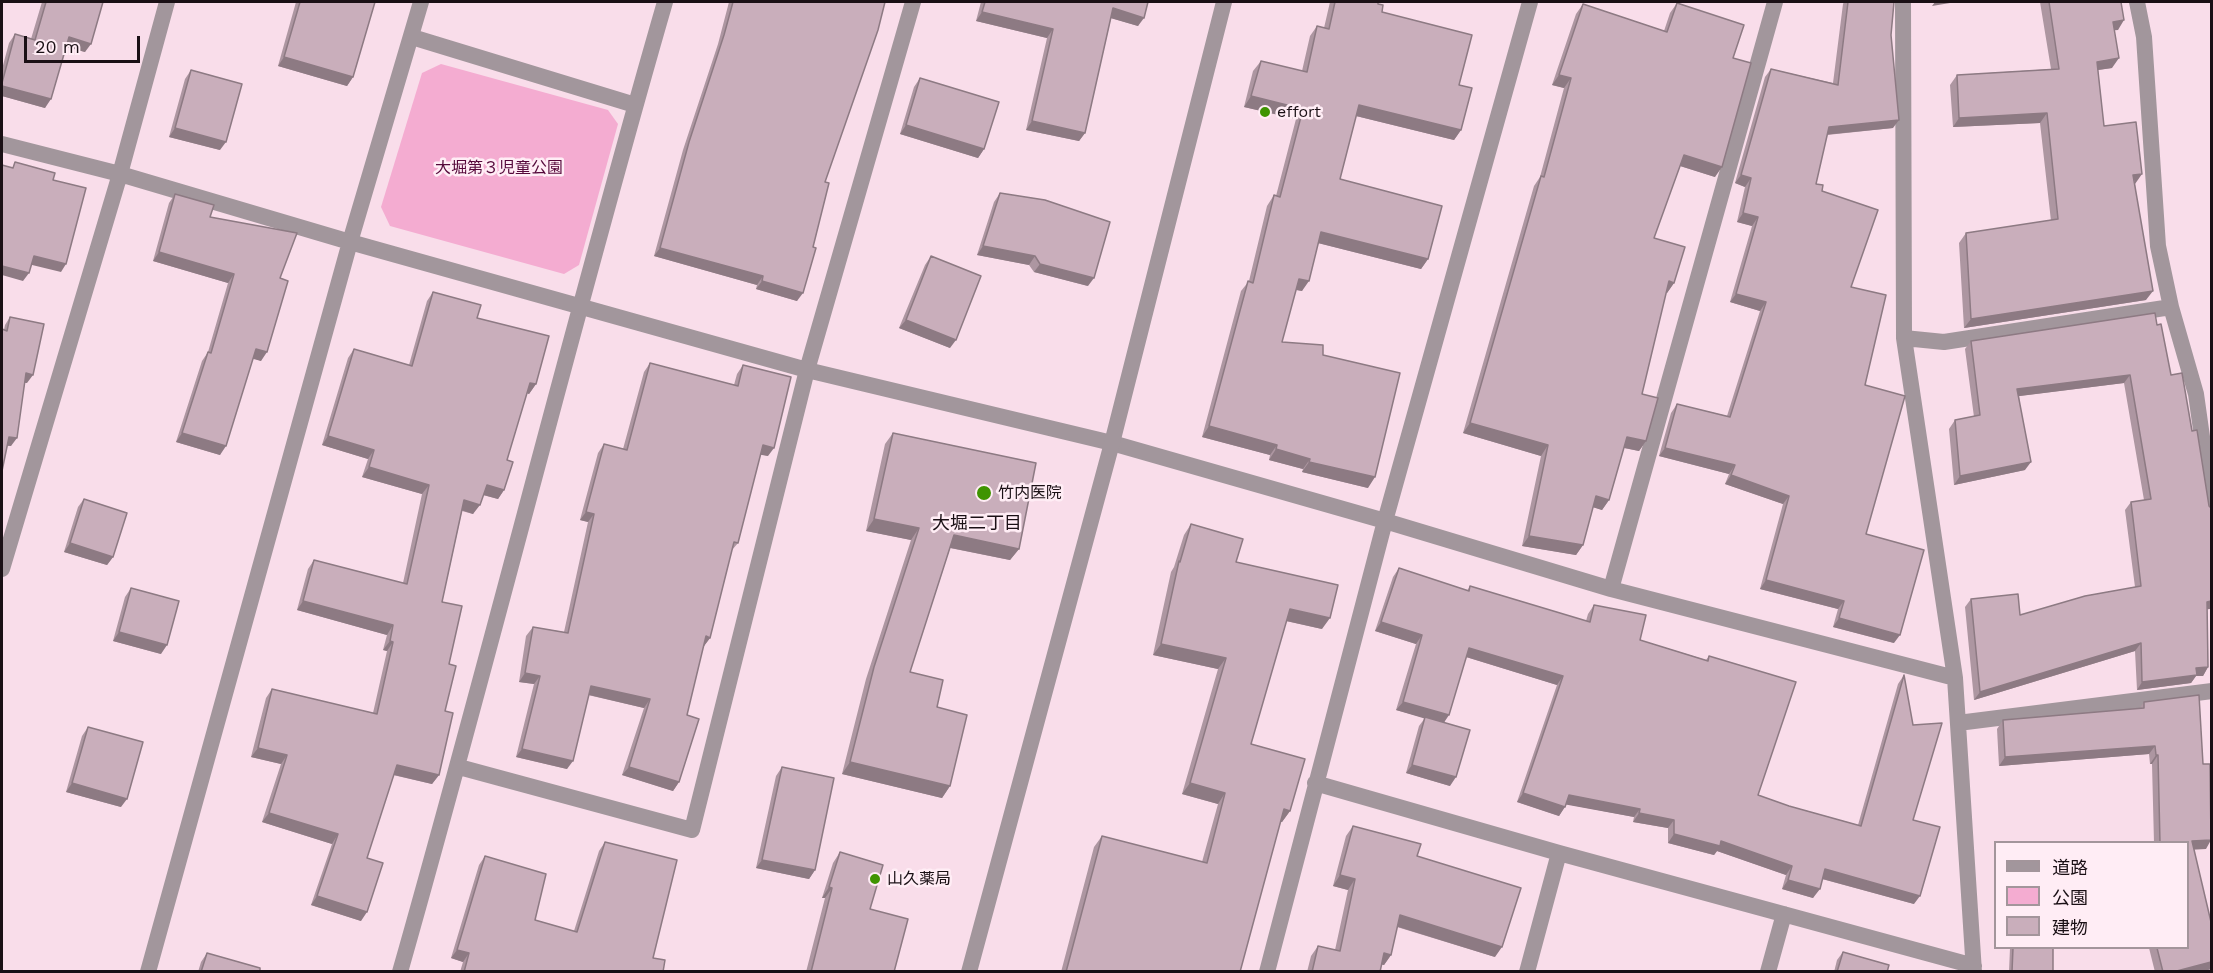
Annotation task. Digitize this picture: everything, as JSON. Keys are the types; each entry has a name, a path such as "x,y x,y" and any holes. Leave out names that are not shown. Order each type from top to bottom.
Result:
{"street":[{"path":"2,569 120,174 167,2"},
{"path":"148,972 350,242 421,2"},
{"path":"400,972 459,766 580,306 665,2"},
{"path":"459,766 692,830 807,370 913,2"},
{"path":"969,972 1112,443 1224,2"},
{"path":"1267,972 1385,521 1530,2"},
{"path":"1611,589 1775,2"},
{"path":"1315,783 1974,969 1954,678 1904,338 1903,2"},
{"path":"2137,2 2144,37 2158,246 2171,307 2196,394 2211,508"},
{"path":"412,37 635,105"},
{"path":"2,144 120,174 350,242 807,370 1112,443 1385,521 1611,589 1954,678"},
{"path":"1904,338 1944,342 2171,307"},
{"path":"1958,723 2211,691"},
{"path":"1527,972 1559,853"},
{"path":"1768,972 1784,914"}],"green space":[{"name":"大堀第３児童公園","path":"441,64 608,110 618,124 579,265 564,274 390,226 381,207 422,73"}],"building":[{"path":"46,2 103,2 91,44 69,37 51,99 2,86 15,34 35,40"},
{"path":"300,2 375,2 353,77 284,57"},
{"path":"733,2 885,2 878,30 825,182 829,183 813,247 816,248 803,293 762,281 763,276 660,248 689,142"},
{"path":"985,2 1148,2 1144,18 1113,8 1085,133 1032,121 1053,29 982,12"},
{"path":"1335,2 1378,2 1383,5 1382,12 1472,35 1459,85 1472,88 1461,130 1359,105 1340,179 1442,206 1428,259 1321,232 1309,281 1299,279 1282,342 1323,345 1323,355 1400,373 1375,477 1309,462 1310,459 1276,449 1277,445 1209,426 1248,281 1253,283 1274,195 1280,197 1303,109 1251,96 1261,61 1307,72 1317,26 1329,29"},
{"path":"1848,2 1894,2 1891,35 1899,120 1829,127 1816,184 1823,185 1822,191 1878,210 1851,287 1886,295 1865,385 1905,396 1866,534 1924,550 1900,635 1839,618 1844,601 1766,580 1789,496 1731,475 1735,465 1665,448 1677,404 1730,417 1766,302 1736,294 1758,217 1743,213 1751,178 1741,175 1771,69 1838,85"},
{"path":"2049,2 2121,2 2124,20 2113,22 2119,58 2097,62 2104,126 2136,122 2142,174 2133,175 2153,291 1971,319 1966,233 2058,219 2047,113 1959,118 1957,75 2059,69"},
{"path":"1677,3 1744,25 1733,58 1751,63 1722,167 1684,155 1654,238 1685,247 1674,283 1669,281 1642,394 1658,398 1646,441 1627,437 1609,500 1596,496 1583,545 1529,536 1548,445 1470,423 1541,176 1544,177 1571,78 1559,75 1583,4 1667,32"},
{"path":"191,70 242,84 226,142 175,128"},
{"path":"920,78 999,102 984,149 906,125"},
{"path":"15,162 55,173 53,180 86,188 66,264 34,256 29,273 2,266 2,165 13,168"},
{"path":"1000,193 1045,200 1110,222 1094,278 1040,264 1035,256 983,246"},
{"path":"175,194 214,205 210,217 297,233 280,278 288,281 267,352 256,349 226,446 182,433 208,352 211,353 234,274 159,252"},
{"path":"931,256 981,276 956,340 906,320"},
{"path":"433,292 481,305 477,318 549,336 536,384 530,383 507,460 513,462 504,490 487,485 480,505 464,500 442,602 462,606 449,664 456,666 445,711 453,713 439,775 397,765 367,858 383,863 367,912 317,896 338,834 269,813 287,755 258,748 272,689 377,714 393,642 390,641 393,625 303,601 314,560 407,584 429,485 369,467 374,450 328,436 354,349 412,366"},
{"path":"2155,313 2157,325 2161,324 2171,375 2182,373 2192,431 2197,430 2211,508 2211,601 2207,602 2208,667 2196,668 2197,675 2142,682 2141,643 1980,692 1971,599 2018,594 2020,615 2085,596 2141,586 2131,502 2151,499 2130,375 2017,389 2031,462 1960,476 1955,420 1980,415 1971,341"},
{"path":"10,317 44,324 33,375 26,373 17,438 9,437 2,471 2,329 7,331"},
{"path":"650,363 738,386 743,365 791,377 774,448 763,445 738,543 734,542 710,638 706,636 687,715 699,719 679,782 629,767 650,699 591,686 573,761 522,749 540,676 525,673 533,627 568,633 594,514 586,512 604,444 627,450"},
{"path":"893,433 1036,463 1019,549 954,535 910,672 943,680 937,707 967,715 950,786 850,762 874,667 919,528 874,519"},
{"path":"84,499 127,513 113,557 70,543"},
{"path":"1191,524 1243,539 1236,562 1338,585 1330,618 1290,609 1251,744 1305,759 1290,811 1284,809 1240,972 1066,972 1102,836 1207,863 1225,793 1190,783 1226,658 1161,644 1179,561"},
{"path":"1399,568 1469,591 1470,586 1590,622 1594,605 1646,615 1640,640 1708,661 1709,656 1796,682 1758,795 1861,826 1904,675 1913,725 1942,723 1913,820 1940,827 1920,896 1825,869 1820,889 1788,880 1792,866 1721,841 1720,846 1674,834 1674,820 1639,813 1640,809 1569,795 1565,807 1523,793 1563,676 1469,648 1449,715 1403,702 1422,635 1381,622"},
{"path":"131,588 179,601 167,645 119,632"},
{"path":"2199,695 2203,764 2210,764 2211,840 2192,841 2211,922 2211,962 2173,972 2163,972 2157,949 2189,949 2189,841 2160,841 2158,755 2156,755 2155,746 2005,757 2003,720 2144,708 2144,702"},
{"path":"1425,717 1470,730 1456,777 1412,765"},
{"path":"88,727 143,742 127,799 72,783"},
{"path":"782,767 834,778 815,870 762,860"},
{"path":"1353,826 1421,844 1417,856 1521,888 1502,947 1400,915 1391,955 1384,953 1380,972 1312,972 1318,946 1340,951 1355,879 1340,875"},
{"path":"605,842 677,860 653,958 665,960 663,972 464,972 469,953 457,950 485,856 546,874 535,920 577,932"},
{"path":"840,852 883,865 870,909 908,919 894,972 811,972 832,888 829,887"},
{"path":"2013,949 2053,949 2053,972 2012,972"},
{"path":"1843,952 1889,965 1887,972 1837,972"},
{"path":"207,953 260,968 260,972 201,972"}],"place":[{"name":"effort","path":"1265,112"},
{"name":"竹内医院","path":"984,493"},
{"name":"山久薬局","path":"875,879"}],"district":[{"name":"大堀二丁目","path":"977,524"}]}
